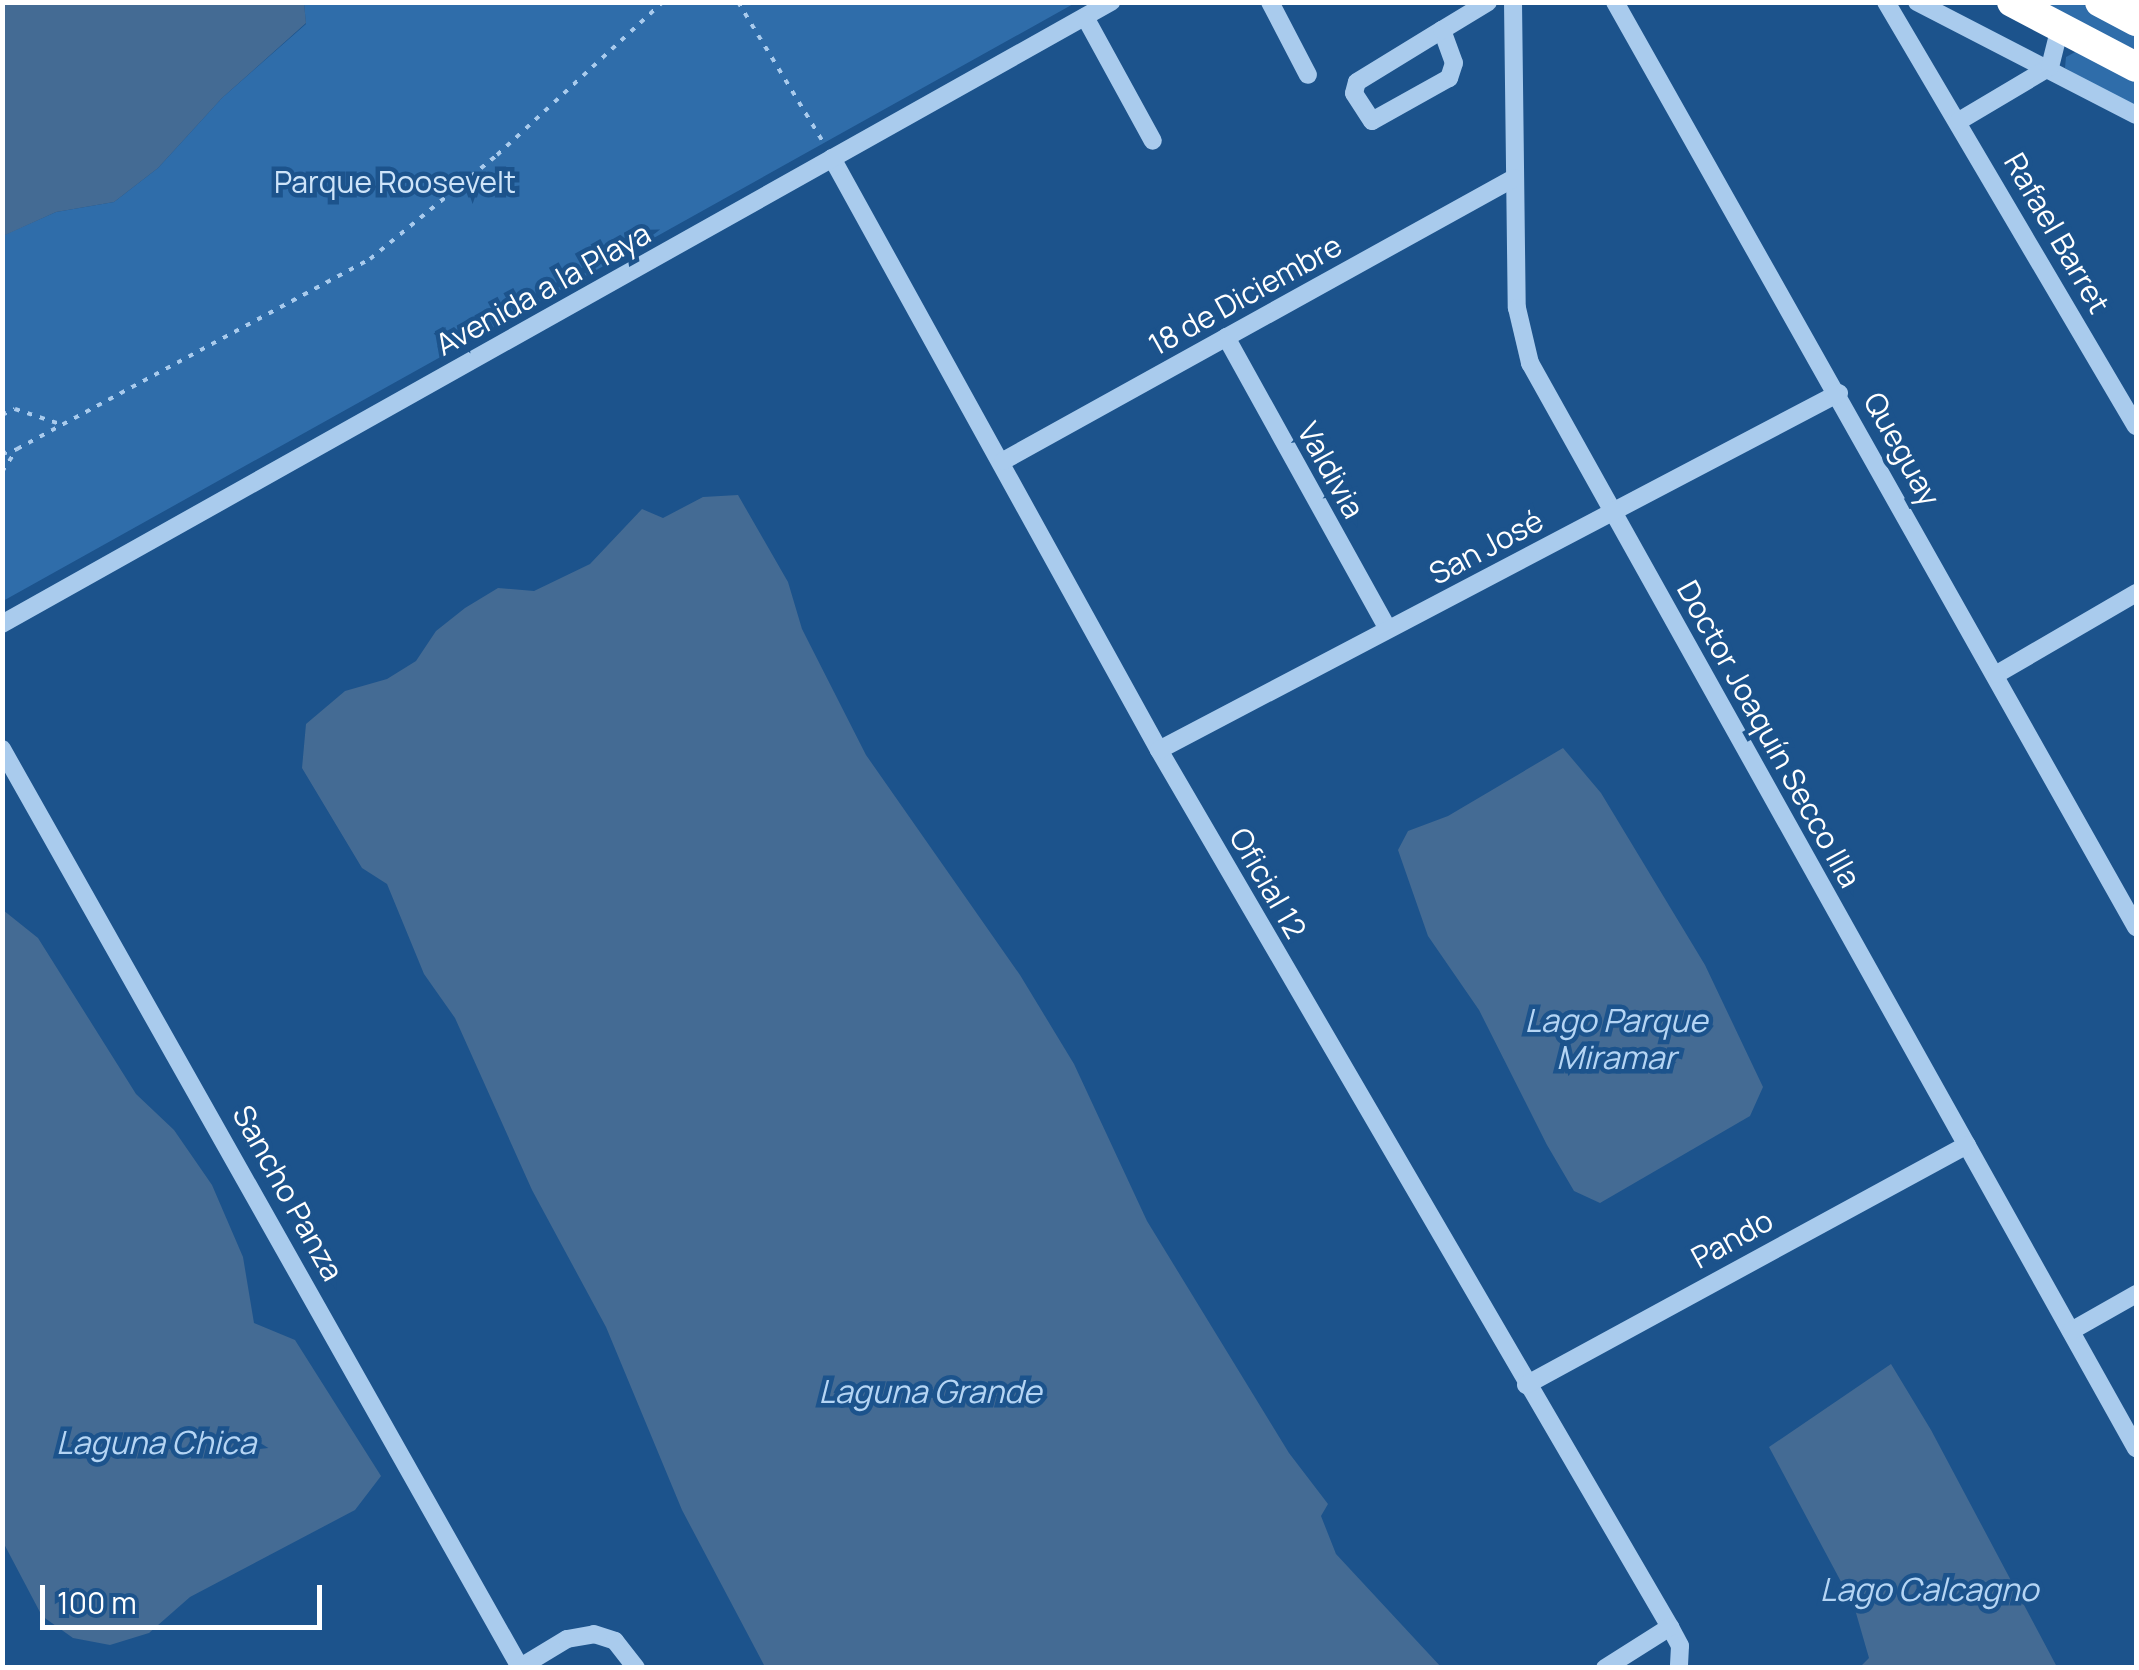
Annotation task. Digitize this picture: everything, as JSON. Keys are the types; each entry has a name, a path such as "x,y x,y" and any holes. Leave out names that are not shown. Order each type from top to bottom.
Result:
{"highway":[{"path":"2012,2 2136,66"},
{"path":"2100,2 2136,21"}],"street":[{"name":"Avenida a la Playa","path":"2,624 1111,2"},
{"path":"1270,2 1308,75"},
{"path":"1442,30 1454,64 1449,78 1372,121 1353,87 1442,30 1488,2"},
{"name":"Doctor Joaquín Secco Illa","path":"1513,2 1519,337 2136,1448"},
{"name":"Queguay","path":"1614,2 1839,392 2136,926"},
{"name":"Rafael Barret","path":"1886,2 2131,408 2136,426"},
{"path":"1917,2 2050,67 2136,115"},
{"path":"1085,17 1153,141"},
{"path":"1959,121 2050,67 2060,27"},
{"name":"Oficial 12","path":"832,158 1159,750 1670,1627 1680,1646 1679,1668"},
{"name":"18 de Diciembre","path":"1002,461 1514,178"},
{"name":"Valdivia","path":"1226,337 1388,630"},
{"name":"San José","path":"1159,750 1839,392"},
{"path":"1997,674 2136,594"},
{"name":"Sancho Panza","path":"2,749 519,1667"},
{"name":"Pando","path":"1526,1385 1967,1145"},
{"path":"2071,1331 2136,1294"},
{"path":"1605,1668 1670,1627"},
{"path":"519,1667 567,1639 594,1634 615,1641 636,1668"}],"path":[{"path":"2,454 17,450 370,258 496,155 663,2"},
{"path":"738,2 832,158"},
{"path":"2,415 15,409 63,425"},
{"path":"2,472 17,450"}],"green space":[{"name":"Parque Roosevelt","path":"304,3 1075,3 3,601 2,236 56,212 114,202 158,168 222,98 306,24"},
{"path":"2034,3 2080,3 2136,32 2136,55"},
{"path":"2079,50 2136,83 2136,109 2065,68 2066,57"}],"water":[{"path":"2,3 304,3 306,23 222,98 158,168 114,202 56,212 3,236"},
{"name":"Laguna Grande","path":"738,495 788,582 802,629 866,755 1020,975 1074,1064 1147,1221 1289,1453 1328,1504 1321,1516 1336,1554 1441,1667 765,1667 682,1510 606,1327 532,1190 455,1018 424,974 387,884 362,868 302,768 306,724 345,691 387,679 416,661 436,631 465,608 498,588 534,591 590,564 642,509 663,518 703,497"},
{"name":"Lago Parque Miramar","path":"1563,748 1601,793 1705,965 1763,1087 1750,1116 1600,1203 1574,1191 1547,1145 1479,1010 1428,936 1398,850 1408,831 1448,816"},
{"name":"Laguna Chica","path":"3,910 38,938 136,1094 174,1130 212,1185 243,1257 254,1323 295,1340 381,1476 355,1510 190,1597 149,1633 110,1645 73,1638 42,1616 3,1542"},
{"name":"Lago Calcagno","path":"1891,1364 1931,1430 2057,1667 1860,1667 1869,1658 1854,1606 1769,1447"}]}
